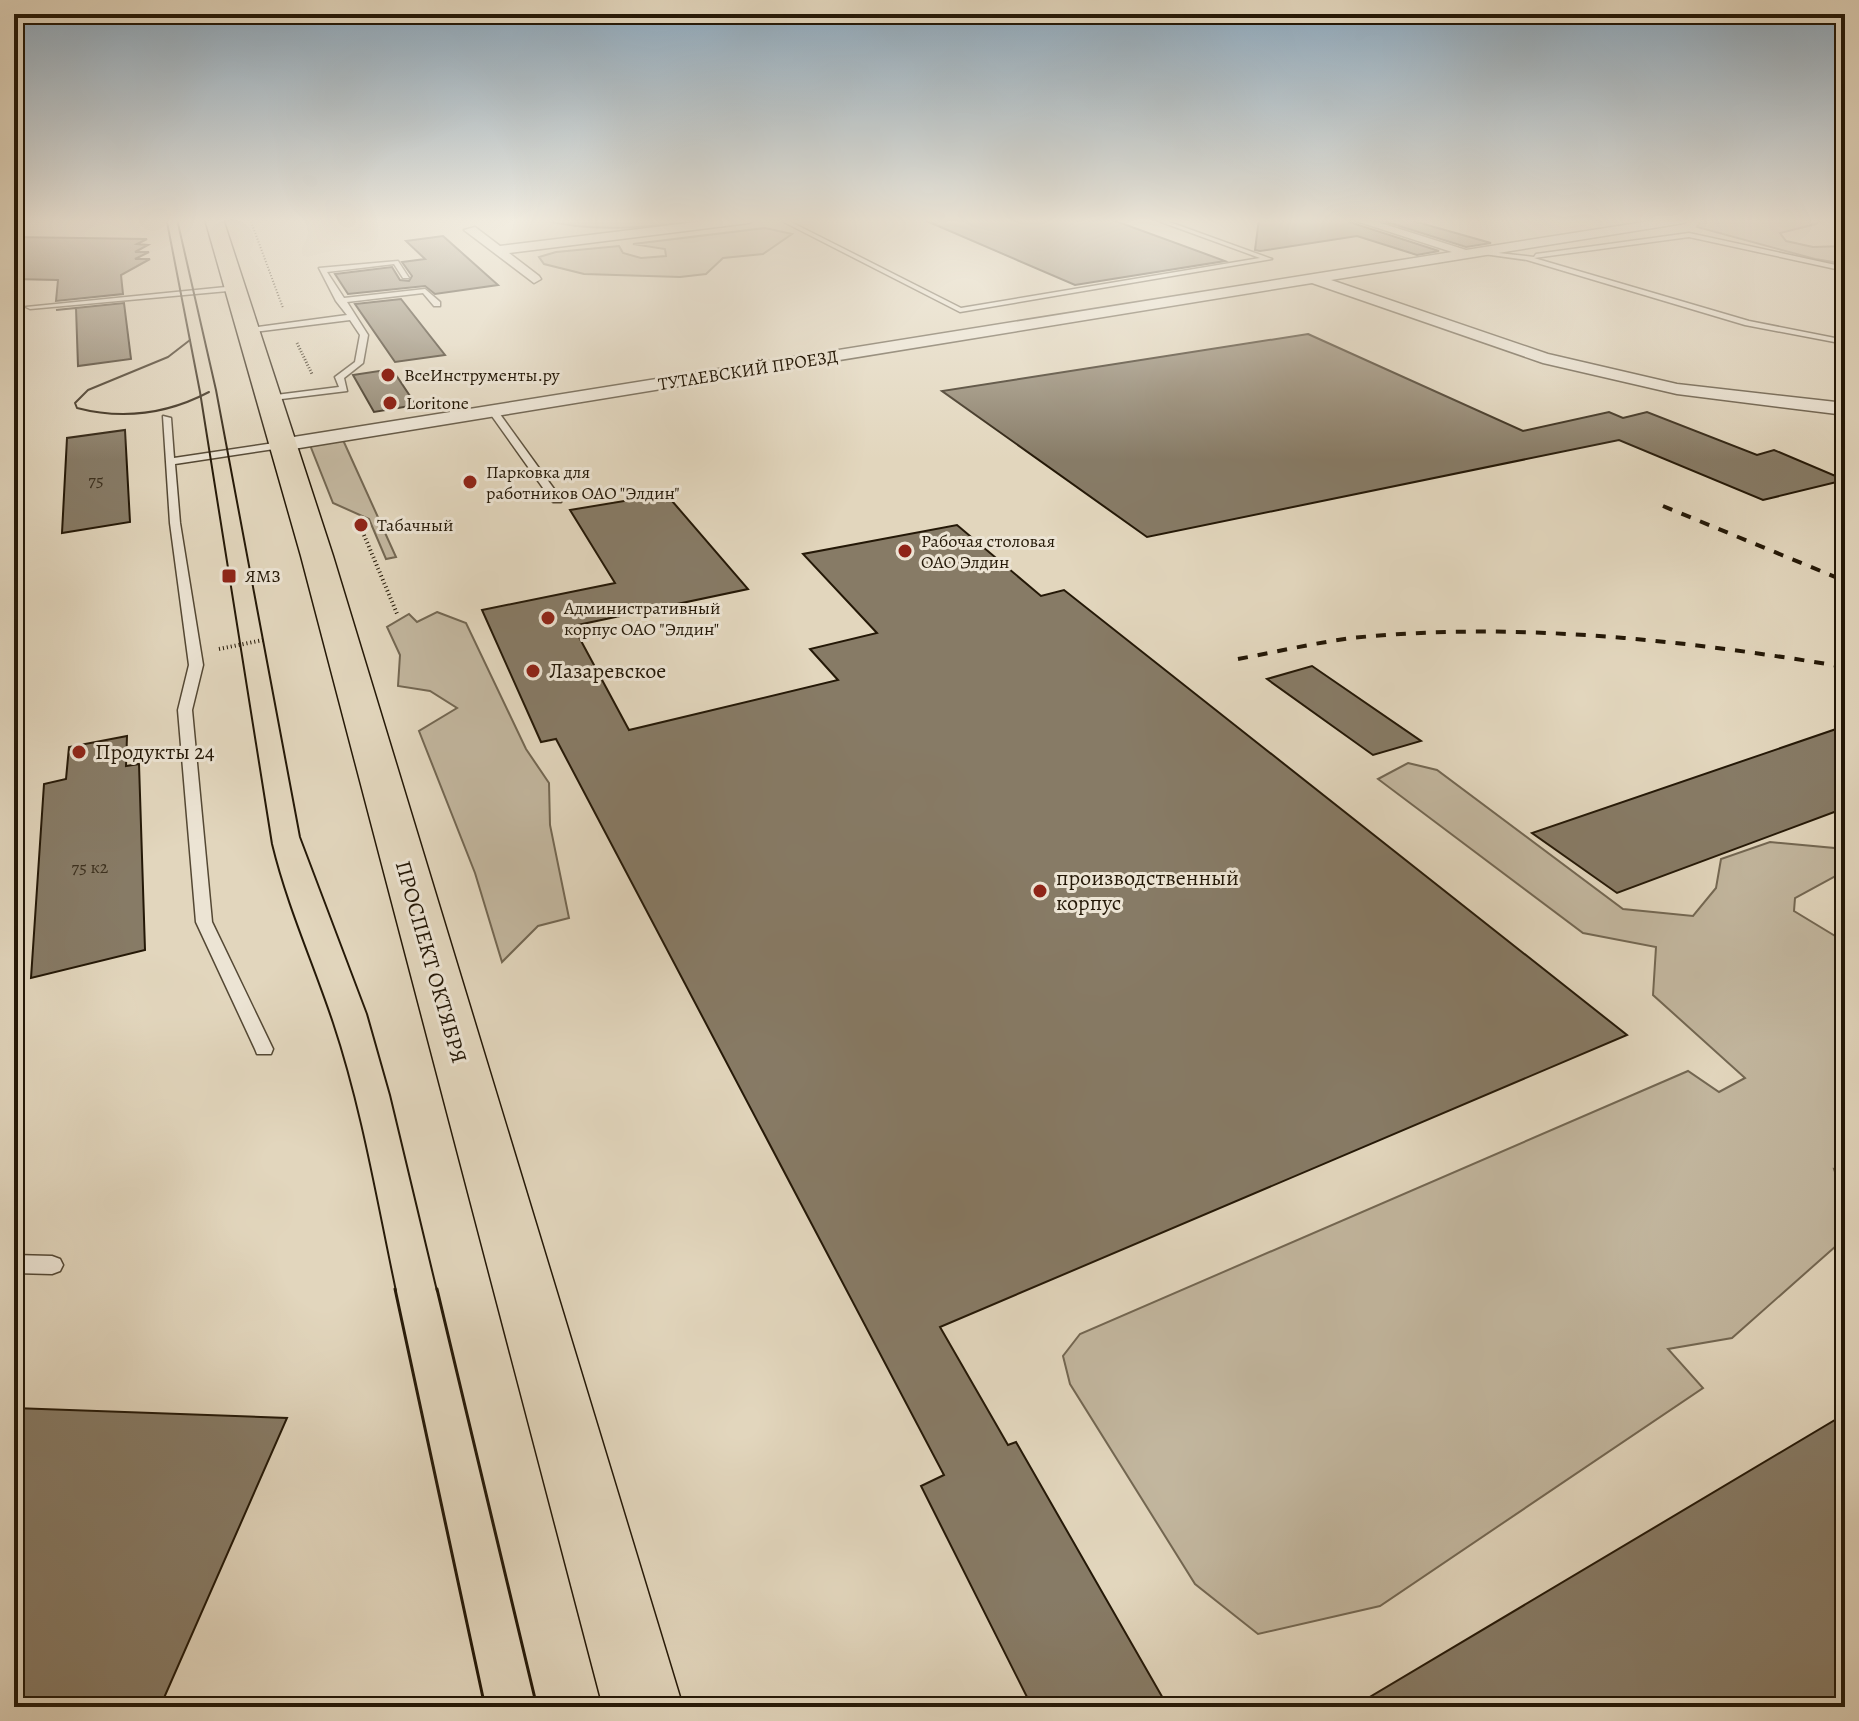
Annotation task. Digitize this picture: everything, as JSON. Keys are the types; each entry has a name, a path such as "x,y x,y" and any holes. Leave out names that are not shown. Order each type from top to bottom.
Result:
{"main road":[{"name":"ПРОСПЕКТ ОКТЯБРЯ","path":"239,299 317,556 643,1707"}],"street":[{"name":"ТУТАЕВСКИЙ ПРОЕЗД","path":"274,422 494,412 1174,299"},
{"path":"1373,299 1543,358 1677,389 1845,409"}],"lane":[{"path":"30,307 113,299"},
{"path":"340,301 354,299"},
{"path":"433,299 437,304"},
{"path":"939,299 960,310 1025,299"},
{"path":"1668,299 1748,323 1845,342"},
{"path":"171,462 274,422 344,389 339,377 359,363 364,335 340,301"},
{"path":"246,331 352,317"},
{"path":"494,412 557,500"},
{"path":"166,418 175,523 196,665 185,710 204,922 264,1049"},
{"path":"14,1264 52,1265"}],"path":[{"path":"364,535 398,616"}],"shaded area":[{"path":"343,440 396,557 386,559 369,519 333,503 310,445"},
{"path":"437,612 466,623 526,749 549,783 550,825 569,918 538,926 502,962 475,873 419,731 457,708 430,691 398,686 400,655 387,627 409,614 417,622"},
{"path":"1408,763 1437,770 1623,909 1693,916 1716,888 1721,859 1770,842 1845,849 1845,871 1795,898 1794,911 1845,942 1845,1170 1834,1169 1845,1202 1845,1238 1732,1338 1668,1349 1703,1388 1380,1606 1258,1634 1195,1584 1070,1384 1063,1356 1080,1334 1688,1071 1719,1092 1745,1078 1653,995 1656,947 1583,933 1378,779"}],"building":[{"path":"401,299 445,355 395,362 355,304"},
{"path":"124,303 131,359 78,366 76,308 56,310"},
{"path":"1308,334 1523,431 1609,412 1623,418 1647,412 1757,455 1774,450 1845,480 1763,500 1619,440 1147,537 942,391"},
{"path":"392,369 416,405 374,412 353,375"},
{"path":"125,430 130,522 62,533 67,438"},
{"name":"производственный корпус","path":"666,494 748,589 573,626 629,730 838,680 810,649 877,633 803,554 957,525 1041,596 1064,590 1627,1035 940,1327 1008,1445 1016,1442 1168,1707 1032,1707 921,1486 944,1475 556,739 541,742 482,610 615,583 570,510"},
{"path":"1312,666 1421,741 1373,755 1267,679"},
{"path":"1845,726 1845,808 1617,893 1532,833"},
{"path":"127,736 126,766 139,764 145,950 31,978 44,784 66,779 69,747"},
{"path":"14,1408 287,1418 160,1707 14,1707"},
{"path":"1845,1414 1845,1707 1353,1707"}],"tram line":[{"path":"182,299 190,340"},
{"path":"195,299 216,390 300,837 367,1014 390,1095 437,1291"},
{"path":"190,340 201,396"},
{"path":"190,340 168,357 88,390 75,403 77,408 94,412 128,414 161,410 201,396"},
{"path":"201,396 209,392"},
{"path":"201,396 272,844 343,1056 396,1291"},
{"path":"395,1289 485,1707"},
{"path":"437,1289 537,1707"}],"railway":[{"path":"1663,506 1845,581"},
{"path":"1238,659 1352,638 1475,632 1661,641 1845,667"}],"place":[{"name":"ВсеИнструменты.ру","path":"388,375"},
{"name":"Loritone","path":"390,403"},
{"name":"Парковка для работников ОАО \"Элдин\"","path":"470,482"},
{"name":"Табачный","path":"361,525"},
{"name":"Рабочая столовая ОАО Элдин","path":"905,551"},
{"name":"ЯМЗ","path":"229,576"},
{"name":"Административный корпус ОАО \"Элдин\"","path":"548,618"},
{"name":"Лазаревское","path":"533,671"},
{"name":"Продукты 24","path":"79,752"},
{"name":"производственный корпус","path":"1040,891"}]}
